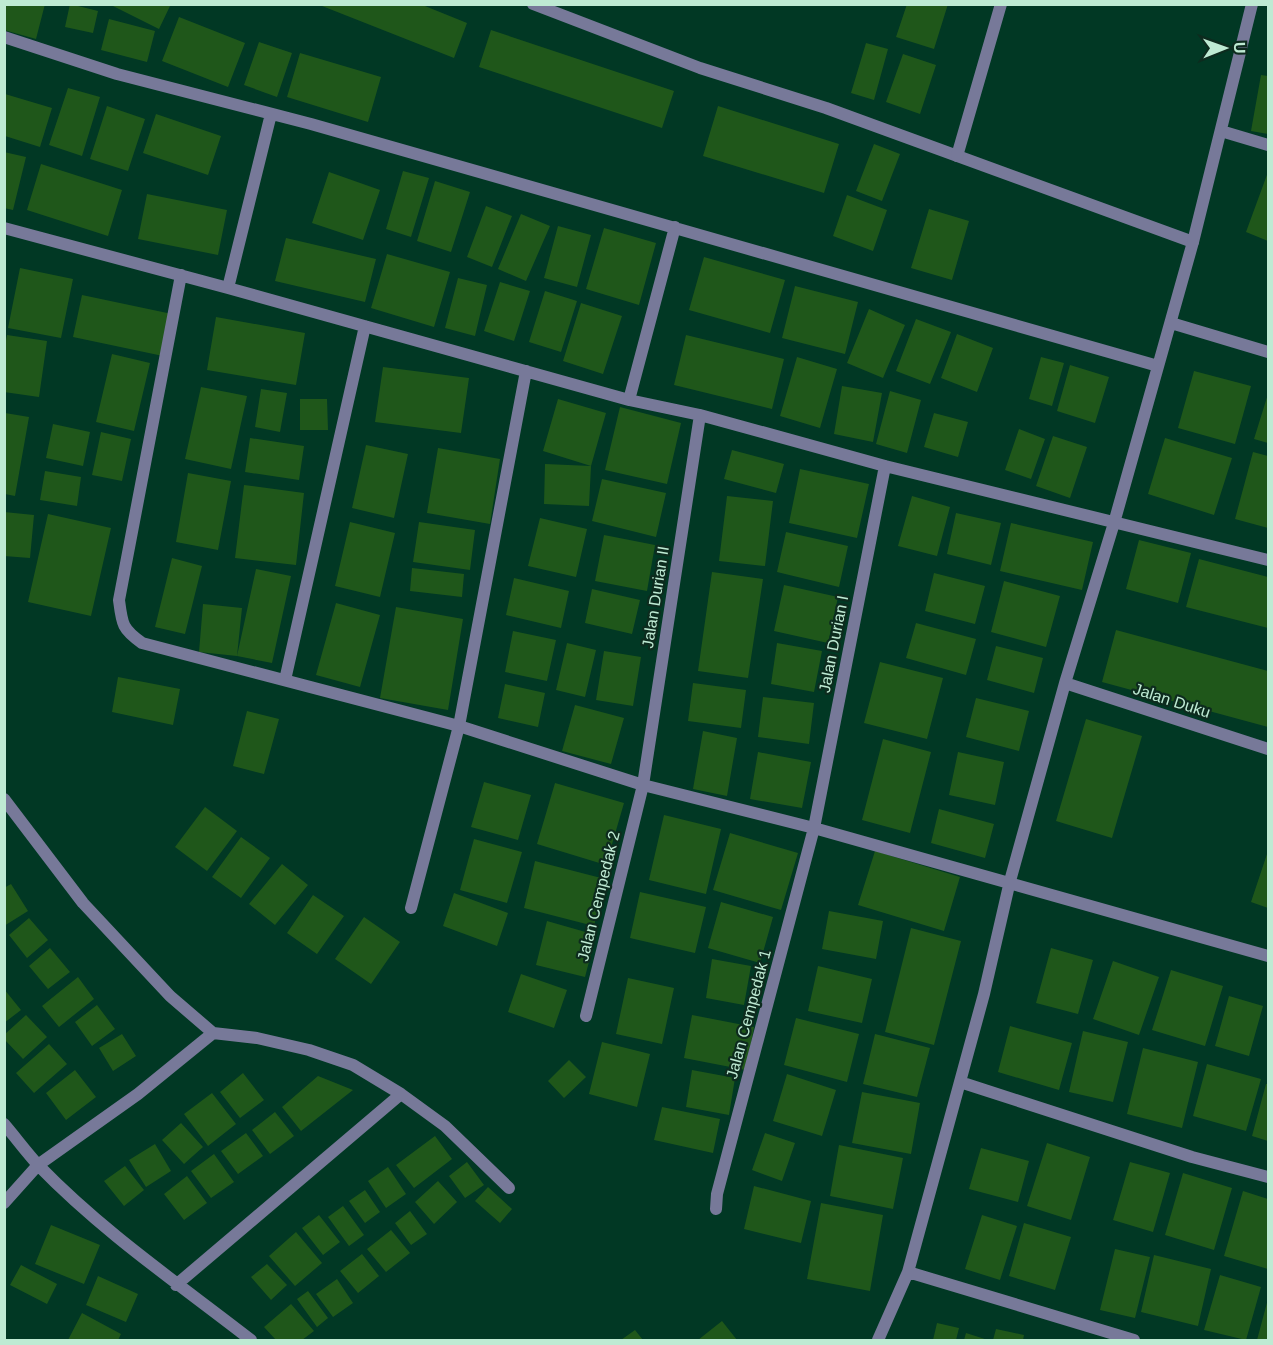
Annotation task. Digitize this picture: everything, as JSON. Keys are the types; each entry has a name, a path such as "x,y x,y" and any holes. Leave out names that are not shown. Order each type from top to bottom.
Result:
{"street":[{"path":"533,4 700,68 826,108 1193,242"},
{"path":"957,156 1001,4"},
{"path":"878,1341 908,1272 960,1082 1010,882 1065,683 1114,523 1193,242 1252,4"},
{"path":"4,38 117,74 271,114 675,227 1158,366"},
{"path":"228,288 271,114"},
{"path":"1221,131 1269,145"},
{"path":"629,400 675,227"},
{"path":"4,228 629,400 700,414 885,466 1269,560"},
{"path":"181,275 119,600 121,622 127,632 142,643 459,726 643,784 814,828 1269,956"},
{"path":"1171,323 1269,352"},
{"path":"285,680 365,326"},
{"path":"411,908 459,726 526,371"},
{"name":"Jalan Durian II","path":"643,784 700,414"},
{"name":"Jalan Durian I","path":"814,828 885,466"},
{"name":"Jalan Duku","path":"1065,683 1269,749"},
{"name":"Jalan Cempedak 2","path":"586,1016 643,784"},
{"path":"4,799 82,903 170,996 213,1033 257,1038 309,1050 353,1065 401,1094 445,1126 509,1188"},
{"name":"Jalan Cempedak 1","path":"716,1209 717,1194 814,828"},
{"path":"4,1203 38,1165 138,1094 213,1033"},
{"path":"960,1082 1192,1156 1269,1177"},
{"path":"176,1285 401,1094"},
{"path":"4,1124 38,1165 106,1228 176,1285 251,1341"},
{"path":"908,1272 1134,1341"}],"building":[{"path":"4,4 45,4 36,39 4,30"},
{"path":"70,4 98,11 93,33 65,27"},
{"path":"109,4 167,4 170,6 159,29"},
{"path":"317,4 420,4 467,23 454,58"},
{"path":"907,4 948,4 934,49 896,37"},
{"path":"179,17 245,43 228,87 162,61"},
{"path":"109,19 155,31 147,62 101,50"},
{"path":"491,30 674,91 662,128 479,67"},
{"path":"259,42 292,53 277,97 244,85"},
{"path":"866,43 888,49 874,100 851,93"},
{"path":"300,53 381,77 368,122 287,97"},
{"path":"903,54 936,65 920,114 886,102"},
{"path":"1261,75 1268,76 1268,134 1251,131"},
{"path":"68,88 100,97 82,156 49,145"},
{"path":"5,94 52,108 40,147 5,136"},
{"path":"107,106 145,119 128,171 90,159"},
{"path":"718,106 839,144 824,193 703,156"},
{"path":"156,114 221,136 208,175 143,153"},
{"path":"874,144 900,154 882,201 856,191"},
{"path":"4,152 26,157 13,210 4,208"},
{"path":"41,164 122,190 108,236 27,210"},
{"path":"403,171 429,178 411,237 386,229"},
{"path":"329,172 380,190 363,240 312,223"},
{"path":"1268,172 1268,241 1246,232"},
{"path":"435,181 470,192 451,252 417,241"},
{"path":"147,194 227,210 218,255 138,239"},
{"path":"847,195 887,210 873,251 833,236"},
{"path":"486,206 512,216 492,267 467,257"},
{"path":"929,209 969,221 952,280 911,268"},
{"path":"521,214 550,226 526,281 498,269"},
{"path":"558,226 591,235 577,287 544,278"},
{"path":"604,228 656,243 639,305 586,289"},
{"path":"286,238 376,259 365,302 275,281"},
{"path":"387,254 450,272 434,327 371,308"},
{"path":"704,257 785,280 770,333 689,310"},
{"path":"20,268 73,279 61,338 8,328"},
{"path":"458,278 487,285 475,336 445,328"},
{"path":"500,282 530,291 514,341 484,331"},
{"path":"795,286 858,302 845,354 782,338"},
{"path":"545,291 577,301 561,352 529,342"},
{"path":"82,295 172,314 163,356 73,337"},
{"path":"581,303 622,316 603,374 563,361"},
{"path":"869,309 905,325 883,378 847,363"},
{"path":"216,317 305,333 296,385 207,370"},
{"path":"916,319 951,332 930,384 896,371"},
{"path":"957,334 993,348 977,392 941,378"},
{"path":"7,335 47,341 39,397 4,392 4,351"},
{"path":"686,335 784,359 772,409 674,385"},
{"path":"112,354 150,363 134,431 96,422"},
{"path":"797,357 837,369 820,428 780,416"},
{"path":"1041,357 1064,363 1052,406 1029,399"},
{"path":"1070,365 1109,377 1095,423 1057,411"},
{"path":"383,367 469,378 461,433 375,422"},
{"path":"1194,371 1251,386 1235,444 1178,428"},
{"path":"842,386 882,393 873,442 834,434"},
{"path":"201,387 247,396 231,469 185,459"},
{"path":"261,389 287,393 280,432 255,427"},
{"path":"890,391 921,400 907,453 876,444"},
{"path":"1268,394 1268,443 1254,439"},
{"path":"300,399 327,399 328,430 300,430"},
{"path":"558,399 606,413 591,466 543,451"},
{"path":"620,407 681,423 667,484 605,470"},
{"path":"5,413 29,417 15,496 5,494"},
{"path":"934,413 968,422 958,457 924,447"},
{"path":"53,424 90,432 83,466 46,458"},
{"path":"1019,429 1045,439 1031,479 1005,470"},
{"path":"101,432 131,439 122,481 92,475"},
{"path":"1053,436 1087,447 1070,498 1036,486"},
{"path":"250,438 304,446 299,480 245,472"},
{"path":"1165,438 1232,458 1214,515 1148,494"},
{"path":"366,445 408,454 394,518 352,508"},
{"path":"438,448 500,459 490,524 427,513"},
{"path":"732,450 784,464 776,493 724,479"},
{"path":"1253,452 1268,456 1268,528 1235,519"},
{"path":"545,464 591,466 589,506 544,504"},
{"path":"800,469 869,484 857,538 789,523"},
{"path":"45,471 81,477 77,506 40,500"},
{"path":"188,473 231,481 218,550 176,542"},
{"path":"602,479 666,493 656,537 592,521"},
{"path":"244,485 304,493 296,565 235,558"},
{"path":"727,496 773,501 765,566 719,561"},
{"path":"912,496 950,507 937,556 898,546"},
{"path":"4,512 34,515 30,558 4,556"},
{"path":"956,513 1001,523 991,565 947,554"},
{"path":"48,514 111,528 91,616 28,602"},
{"path":"540,518 587,529 576,577 528,566"},
{"path":"350,522 395,533 380,597 335,586"},
{"path":"419,522 475,530 470,570 413,562"},
{"path":"1011,523 1093,542 1082,590 1000,571"},
{"path":"786,532 848,546 839,587 777,572"},
{"path":"604,535 655,545 647,591 595,581"},
{"path":"1139,540 1191,553 1178,603 1126,589"},
{"path":"172,558 202,566 185,634 155,627"},
{"path":"1199,559 1268,577 1268,628 1186,607"},
{"path":"412,568 464,574 462,597 410,591"},
{"path":"256,569 291,576 272,663 237,656"},
{"path":"712,572 763,579 748,678 698,671"},
{"path":"934,573 985,586 975,624 925,611"},
{"path":"514,578 569,591 561,628 506,615"},
{"path":"1004,581 1060,596 1046,647 991,632"},
{"path":"784,585 838,597 828,643 774,631"},
{"path":"592,589 640,600 632,634 585,623"},
{"path":"336,603 380,615 360,687 316,675"},
{"path":"203,604 242,608 237,656 199,652"},
{"path":"396,607 463,619 448,710 380,698"},
{"path":"916,623 976,639 966,675 906,658"},
{"path":"1116,630 1268,671 1268,727 1102,682"},
{"path":"513,631 556,640 547,681 505,672"},
{"path":"567,643 596,650 585,697 556,690"},
{"path":"777,643 822,651 814,692 771,684"},
{"path":"996,646 1043,658 1034,693 987,680"},
{"path":"604,651 641,657 633,706 596,700"},
{"path":"880,662 943,678 927,739 864,723"},
{"path":"118,677 180,689 173,725 112,712"},
{"path":"693,683 746,690 741,728 688,721"},
{"path":"505,684 545,693 538,727 498,718"},
{"path":"763,697 814,703 809,744 758,737"},
{"path":"976,698 1029,711 1019,751 966,737"},
{"path":"575,705 624,718 611,764 562,751"},
{"path":"247,711 279,719 264,774 233,766"},
{"path":"1086,719 1142,736 1112,838 1056,821"},
{"path":"703,731 737,738 727,796 693,789"},
{"path":"883,739 931,752 910,833 862,820"},
{"path":"758,752 811,762 802,808 750,799"},
{"path":"958,752 1004,762 995,805 949,795"},
{"path":"484,782 531,795 518,840 471,827"},
{"path":"555,783 624,803 606,865 537,844"},
{"path":"205,807 237,831 207,871 175,847"},
{"path":"939,809 994,824 985,858 931,843"},
{"path":"664,815 721,829 706,894 649,880"},
{"path":"730,833 798,853 781,910 713,890"},
{"path":"241,837 270,858 241,898 212,877"},
{"path":"474,839 522,852 507,903 460,890"},
{"path":"875,851 960,877 944,931 858,905"},
{"path":"1268,851 1268,908 1251,902"},
{"path":"535,861 605,879 594,926 524,908"},
{"path":"282,864 308,885 275,925 249,904"},
{"path":"11,884 28,911 4,926 4,888"},
{"path":"640,892 706,907 695,953 630,938"},
{"path":"454,893 508,913 497,946 443,926"},
{"path":"313,895 344,916 317,954 287,933"},
{"path":"721,902 773,917 760,963 708,948"},
{"path":"829,911 883,921 876,959 822,949"},
{"path":"364,917 400,942 371,984 335,959"},
{"path":"29,918 48,940 27,958 9,935"},
{"path":"547,921 596,935 585,977 536,965"},
{"path":"911,928 961,941 934,1045 885,1032"},
{"path":"50,948 70,972 48,989 29,966"},
{"path":"1051,948 1093,960 1078,1014 1036,1003"},
{"path":"712,959 751,966 744,1005 706,998"},
{"path":"1113,961 1159,977 1139,1035 1093,1019"},
{"path":"818,966 872,979 862,1023 808,1011"},
{"path":"1171,970 1223,986 1205,1046 1152,1030"},
{"path":"521,974 567,990 554,1028 508,1012"},
{"path":"78,977 94,999 59,1027 42,1006"},
{"path":"628,978 674,988 662,1044 616,1034"},
{"path":"4,989 21,1010 4,1023"},
{"path":"1229,996 1263,1006 1249,1056 1215,1046"},
{"path":"97,1005 115,1029 92,1046 75,1022"},
{"path":"26,1015 47,1037 23,1059 4,1039 4,1035"},
{"path":"692,1015 754,1027 746,1070 684,1058"},
{"path":"796,1018 859,1034 847,1082 784,1065"},
{"path":"1010,1026 1072,1043 1059,1090 998,1072"},
{"path":"1083,1031 1128,1042 1113,1102 1069,1092"},
{"path":"122,1034 136,1056 113,1071 99,1048"},
{"path":"875,1034 930,1048 917,1097 863,1084"},
{"path":"602,1042 650,1054 637,1107 589,1094"},
{"path":"49,1044 67,1064 34,1093 16,1073"},
{"path":"1143,1048 1198,1062 1182,1128 1127,1114"},
{"path":"569,1060 586,1077 564,1098 548,1081"},
{"path":"1207,1064 1261,1079 1246,1131 1193,1116"},
{"path":"75,1070 96,1097 66,1120 46,1093"},
{"path":"692,1070 735,1078 729,1115 686,1107"},
{"path":"243,1073 264,1100 240,1118 220,1092"},
{"path":"787,1074 836,1090 822,1136 773,1121"},
{"path":"318,1076 353,1090 301,1131 282,1107"},
{"path":"1266,1084 1268,1084 1268,1141 1252,1136"},
{"path":"862,1092 920,1103 911,1154 852,1143"},
{"path":"212,1093 236,1124 208,1146 184,1114"},
{"path":"662,1107 720,1119 713,1153 654,1140"},
{"path":"275,1112 294,1136 270,1154 252,1130"},
{"path":"181,1123 203,1147 184,1164 162,1140"},
{"path":"246,1133 263,1156 238,1174 221,1151"},
{"path":"765,1133 795,1143 782,1181 752,1170"},
{"path":"435,1136 452,1159 414,1188 396,1165"},
{"path":"1047,1143 1090,1157 1071,1220 1027,1206"},
{"path":"155,1144 171,1171 146,1187 129,1160"},
{"path":"839,1145 903,1158 893,1209 830,1196"},
{"path":"981,1148 1029,1161 1018,1202 969,1189"},
{"path":"214,1154 234,1182 211,1198 191,1171"},
{"path":"467,1162 484,1185 465,1198 449,1176"},
{"path":"1130,1162 1170,1173 1153,1232 1113,1220"},
{"path":"125,1166 144,1190 124,1206 104,1181"},
{"path":"388,1167 406,1194 386,1208 368,1181"},
{"path":"1183,1173 1232,1188 1214,1250 1165,1235"},
{"path":"187,1176 207,1203 184,1220 164,1194"},
{"path":"438,1181 457,1202 434,1224 415,1202"},
{"path":"754,1186 811,1201 801,1243 744,1229"},
{"path":"488,1187 512,1209 500,1223 475,1201"},
{"path":"365,1190 380,1212 365,1223 349,1201"},
{"path":"1243,1191 1268,1199 1268,1269 1224,1256"},
{"path":"821,1203 883,1215 870,1291 807,1279"},
{"path":"343,1206 364,1235 349,1246 328,1217"},
{"path":"410,1211 427,1234 411,1245 395,1223"},
{"path":"319,1215 340,1242 323,1255 302,1228"},
{"path":"982,1215 1017,1226 1000,1280 965,1269"},
{"path":"1024,1223 1071,1237 1055,1290 1009,1276"},
{"path":"51,1225 100,1245 84,1284 35,1264"},
{"path":"391,1230 410,1253 386,1272 367,1249"},
{"path":"296,1232 322,1263 295,1286 269,1256"},
{"path":"1115,1249 1150,1257 1135,1318 1100,1310"},
{"path":"362,1254 379,1276 358,1293 340,1271"},
{"path":"1154,1255 1211,1269 1198,1326 1141,1312"},
{"path":"267,1264 287,1285 271,1300 251,1277"},
{"path":"21,1265 57,1284 47,1304 10,1285"},
{"path":"1220,1275 1261,1287 1246,1340 1204,1330"},
{"path":"98,1276 138,1294 126,1322 86,1305"},
{"path":"337,1279 353,1303 333,1317 316,1294"},
{"path":"308,1291 328,1318 317,1327 297,1299"},
{"path":"1268,1299 1268,1340 1257,1340"},
{"path":"291,1304 314,1331 302,1340 276,1340 264,1327"},
{"path":"82,1313 121,1334 118,1340 68,1340"},
{"path":"722,1321 737,1340 698,1340"},
{"path":"937,1323 959,1328 956,1340 933,1340"},
{"path":"996,1329 1024,1335 1023,1340 993,1340"},
{"path":"635,1330 643,1340 621,1340"},
{"path":"966,1333 988,1340 964,1340"}]}
